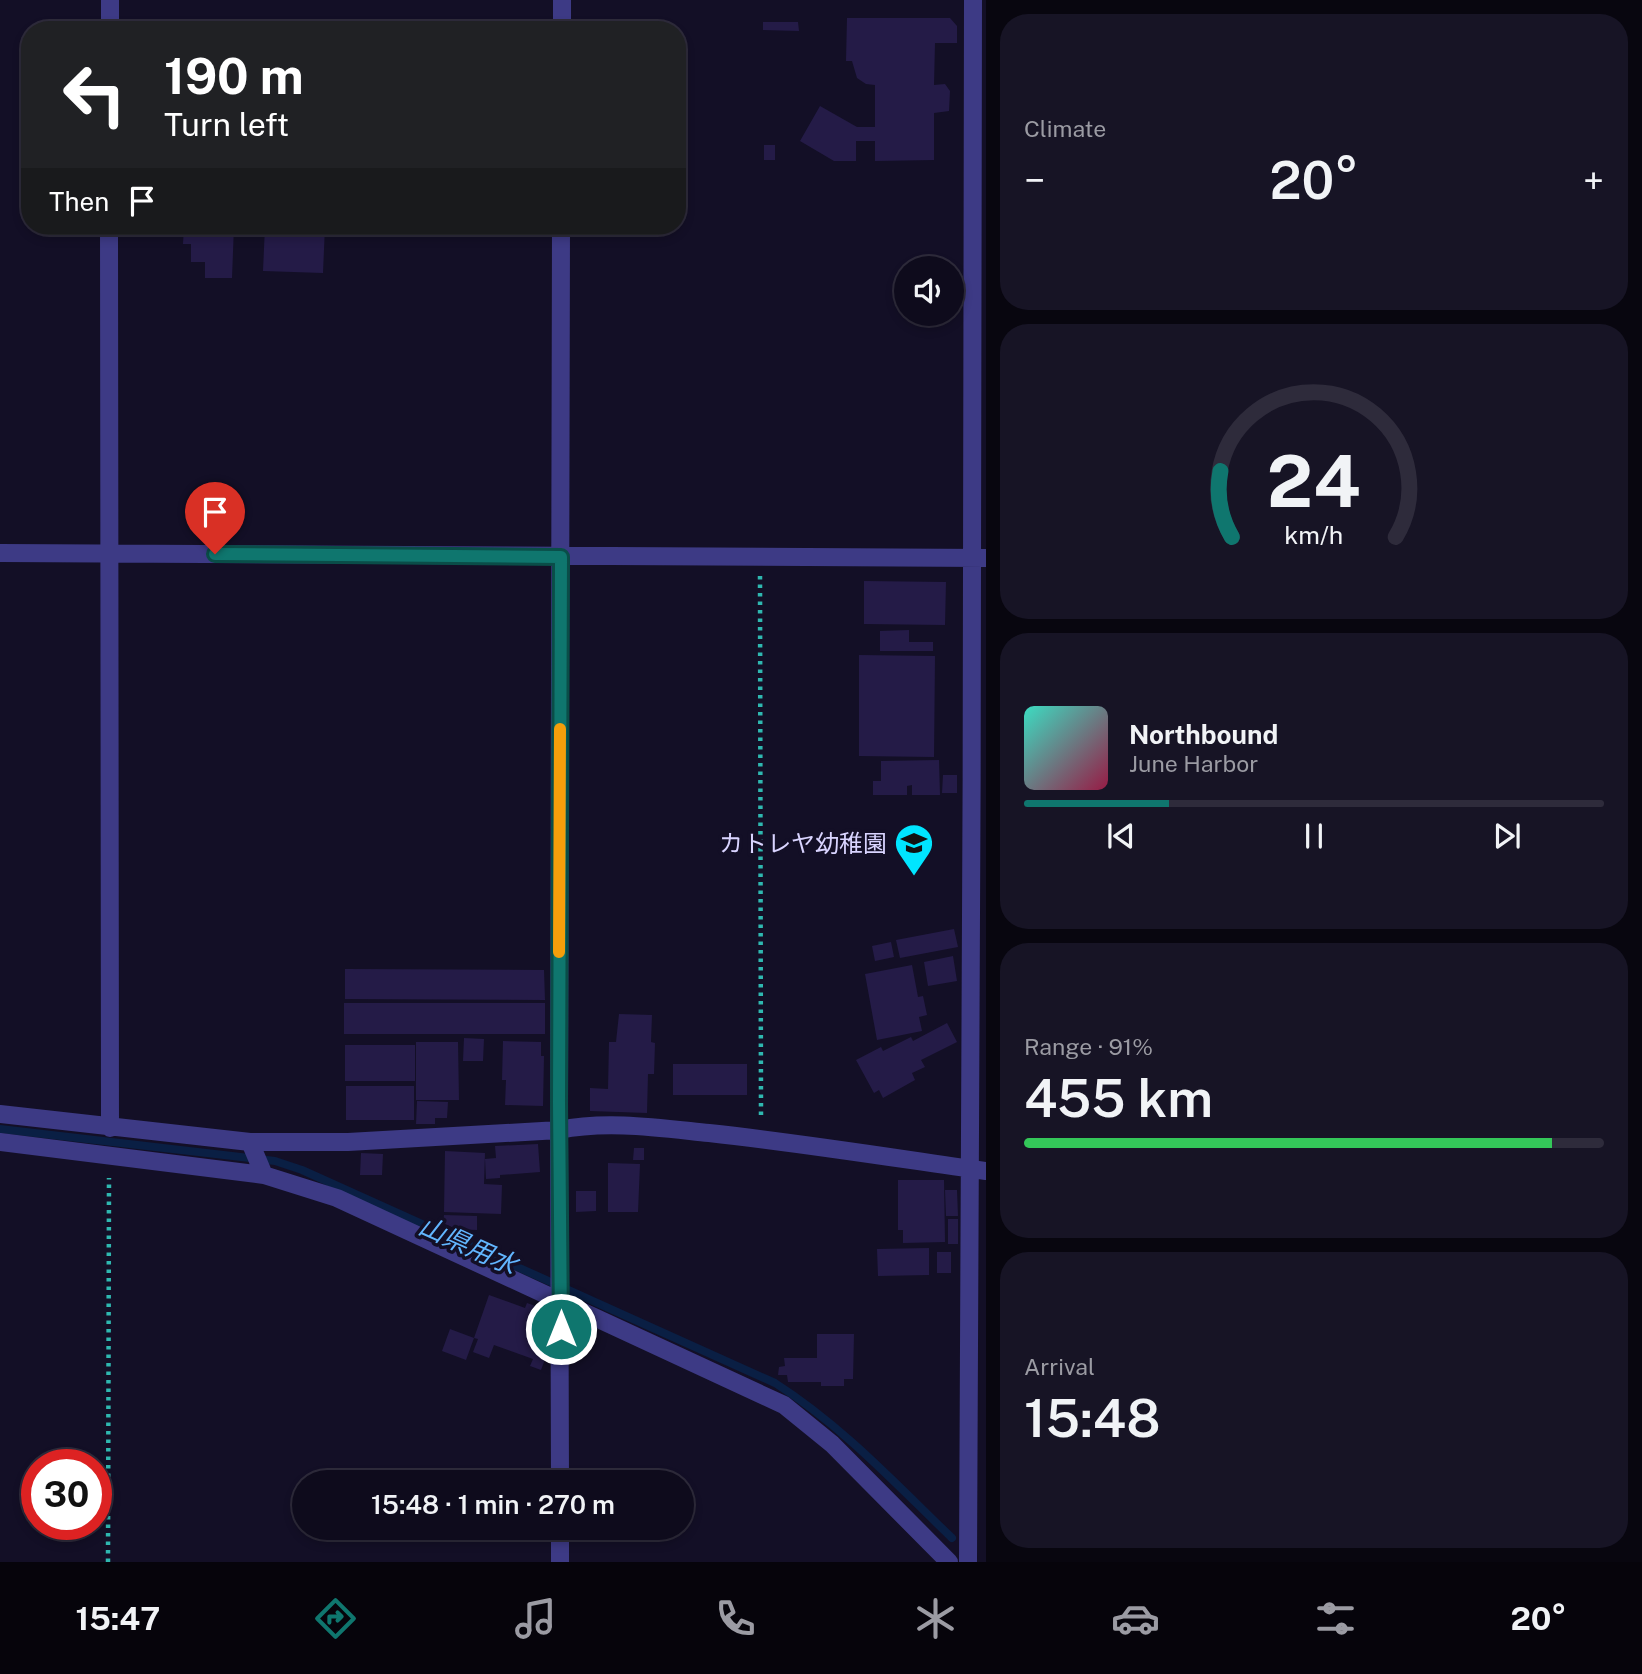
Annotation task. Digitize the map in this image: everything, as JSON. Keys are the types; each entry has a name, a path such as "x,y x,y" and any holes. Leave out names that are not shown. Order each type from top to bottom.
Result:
{"street":[{"path":"110,0 110,21"},
{"path":"562,0 562,21"},
{"path":"968,1562 979,1170 978,337 973,0"},
{"path":"109,235 110,1128"},
{"path":"560,1470 561,235"},
{"path":"0,553 978,558"},
{"path":"0,1114 250,1142 348,1142 559,1130 577,1126 658,1128 761,1139 979,1170"},
{"path":"0,1142 264,1175 337,1198 784,1405 832,1444 949,1562"},
{"path":"250,1142 264,1175"},
{"path":"560,1540 560,1562"}],"path":[{"path":"760,558 761,1139"},
{"path":"108,1154 108,1562"}],"building":[{"path":"847,18 950,18 957,26 957,43 935,43 934,85 945,84 950,91 949,111 934,113 934,160 875,161 875,141 856,141 856,161 834,161 800,141 820,106 857,127 875,127 875,85 866,84 857,78 852,61 846,61"},
{"path":"763,22 798,22 799,31 763,30"},
{"path":"764,145 775,145 775,160 764,160"},
{"path":"184,235 234,235 232,278 205,278 205,262 191,262 191,244 183,244"},
{"path":"265,235 325,235 323,273 263,271"},
{"path":"864,581 946,582 945,625 864,624"},
{"path":"909,630 909,642 933,642 933,651 880,651 880,631"},
{"path":"859,655 935,656 934,757 859,756"},
{"path":"939,760 940,795 912,795 912,785 907,786 907,795 873,795 873,781 881,781 881,761"},
{"path":"943,775 957,775 957,793 942,793"},
{"path":"954,929 958,947 900,958 896,940"},
{"path":"891,942 894,957 875,961 872,946"},
{"path":"953,956 957,981 928,986 924,962"},
{"path":"912,965 918,997 923,996 927,1015 919,1017 922,1031 877,1040 865,974"},
{"path":"345,969 544,970 545,1000 345,999"},
{"path":"344,1003 545,1003 545,1034 344,1034"},
{"path":"619,1014 652,1015 654,1074 648,1074 647,1113 590,1111 590,1088 608,1089 609,1042 616,1042"},
{"path":"947,1023 957,1042 921,1060 925,1067 912,1073 915,1080 883,1098 879,1090 874,1093 856,1060 881,1047 883,1051 911,1037 913,1041"},
{"path":"464,1038 484,1039 483,1061 463,1061"},
{"path":"503,1041 541,1042 541,1056 544,1056 543,1106 505,1105 506,1080 502,1080"},
{"path":"416,1042 458,1042 459,1100 416,1100"},
{"path":"345,1045 415,1045 415,1081 345,1081"},
{"path":"673,1064 747,1064 747,1095 673,1095"},
{"path":"346,1086 414,1086 414,1120 346,1120"},
{"path":"417,1101 448,1102 447,1118 435,1118 435,1124 416,1124"},
{"path":"538,1144 540,1172 500,1175 500,1178 486,1179 485,1159 496,1158 495,1146"},
{"path":"634,1148 644,1148 644,1160 633,1160"},
{"path":"445,1151 485,1153 484,1184 502,1185 501,1214 444,1212"},
{"path":"361,1153 383,1154 382,1175 360,1175"},
{"path":"608,1163 640,1164 638,1212 608,1212"},
{"path":"898,1180 944,1180 945,1242 903,1243 903,1230 898,1230"},
{"path":"945,1190 957,1190 958,1216 946,1216"},
{"path":"576,1191 596,1191 596,1211 576,1212"},
{"path":"444,1215 477,1216 477,1230 456,1229 443,1223"},
{"path":"948,1219 958,1219 958,1244 948,1244"},
{"path":"929,1248 929,1275 878,1276 877,1249"},
{"path":"937,1252 951,1252 951,1273 937,1273"},
{"path":"489,1295 525,1308 527,1303 547,1310 537,1336 546,1339 543,1349 548,1351 541,1370 530,1366 533,1359 494,1345 489,1358 473,1352 478,1339 474,1338"},
{"path":"450,1329 474,1338 466,1360 442,1351"},
{"path":"817,1334 854,1334 853,1379 844,1379 844,1386 821,1386 821,1382 788,1382 787,1375 778,1375 779,1367 785,1366 784,1358 817,1358"}],"waterway":[{"name":"山県用水","path":"0,1129 275,1161 302,1170 775,1383 845,1436 952,1538"}],"slow traffic":[{"path":"559,952 560,729"}],"place":[{"name":"カトレヤ幼稚園","path":"914,877"}],"route":[{"path":"215,554 561,557 561,1329"}]}
